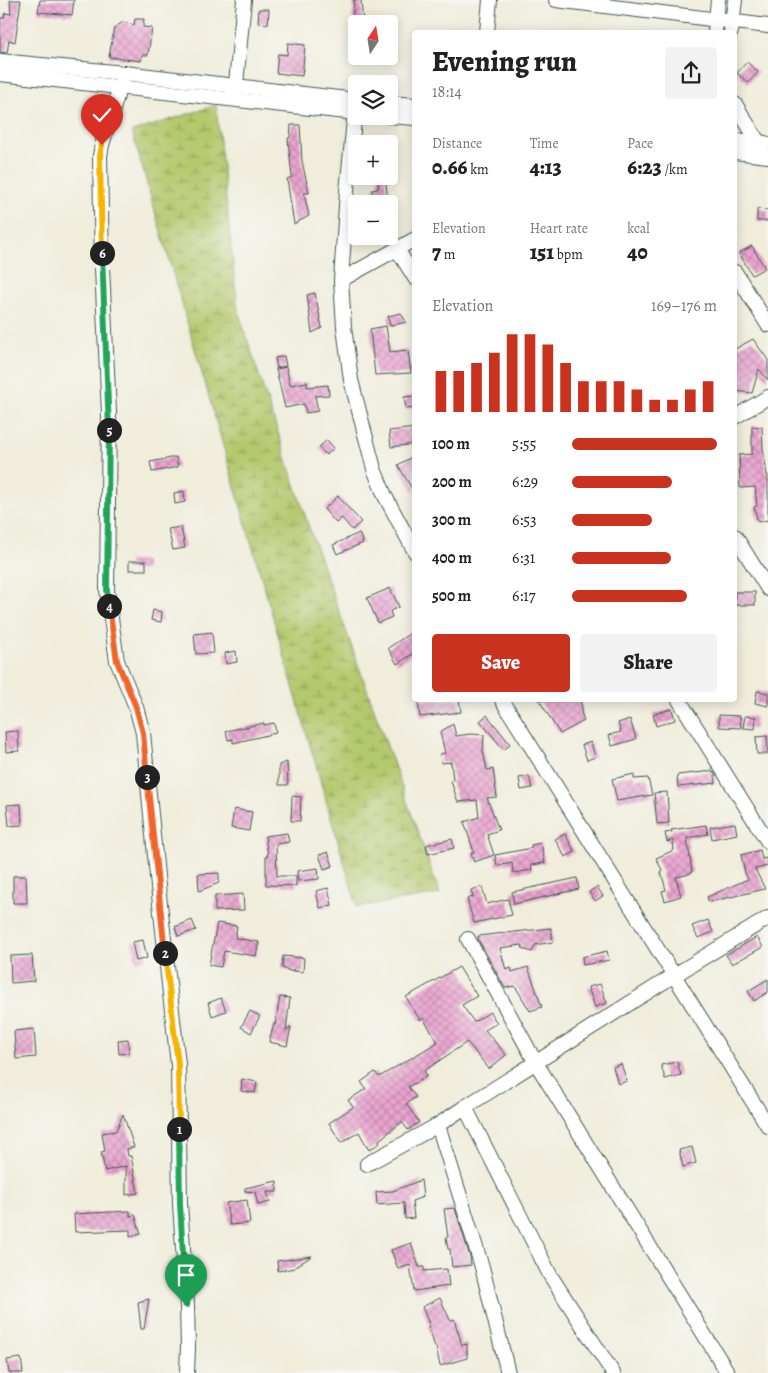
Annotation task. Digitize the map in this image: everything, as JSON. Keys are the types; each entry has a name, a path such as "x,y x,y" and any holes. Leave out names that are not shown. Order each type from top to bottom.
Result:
{"street":[{"path":"235,93 244,0"},
{"path":"487,30 490,0"},
{"path":"556,0 598,2 715,26 768,26"},
{"path":"715,26 718,0"},
{"path":"732,27 735,0"},
{"path":"0,61 124,73 235,93"},
{"path":"124,73 100,156 102,268 109,412 107,590 117,661 136,707 143,733 178,1064 180,1204 188,1347 187,1373"},
{"path":"0,74 120,88 235,93 348,105"},
{"path":"398,104 412,105"},
{"path":"737,107 764,143"},
{"path":"398,117 412,118"},
{"path":"354,125 342,280 344,327 351,380 374,469 385,496 412,546"},
{"path":"737,140 764,143"},
{"path":"737,152 768,156"},
{"path":"342,280 412,241"},
{"path":"397,249 412,273"},
{"path":"737,275 767,321"},
{"path":"737,416 768,397"},
{"path":"737,539 768,589"},
{"path":"503,702 768,1126"},
{"path":"680,702 768,842"},
{"path":"367,1164 438,1125 768,918"},
{"path":"468,939 536,1063 728,1373"},
{"path":"465,1107 550,1275 613,1373"},
{"path":"438,1125 482,1267 508,1373"}],"green space":[{"path":"216,105 238,311 309,527 440,894 357,907 132,132"}],"building":[{"path":"10,0 21,0 15,42 9,40 7,53 0,52 0,18 4,18 5,13 11,14"},
{"path":"40,0 74,0 72,15 38,12"},
{"path":"354,0 361,0 362,15 353,15"},
{"path":"259,9 269,9 268,24 258,23"},
{"path":"135,19 144,19 143,27 152,28 148,55 142,55 141,61 109,57 114,28 123,22 134,25"},
{"path":"288,43 305,45 302,76 276,73 278,54 287,55"},
{"path":"747,62 758,72 748,83 737,73"},
{"path":"291,125 300,125 302,161 309,193 304,193 309,216 294,224 287,179 292,177 288,138 290,138"},
{"path":"378,185 386,185 387,195 373,195 372,190 378,189"},
{"path":"757,209 768,210 768,221 757,221"},
{"path":"752,246 765,268 752,275 739,253"},
{"path":"315,293 322,328 312,333 307,295"},
{"path":"401,313 406,322 390,326 388,316"},
{"path":"386,326 390,352 408,350 411,373 375,375 370,329"},
{"path":"753,339 768,360 768,380 759,369 752,393 737,391 737,348"},
{"path":"284,356 286,366 277,368 275,358"},
{"path":"286,367 290,385 307,382 307,387 328,385 329,395 315,396 318,411 306,413 304,404 285,408 276,369"},
{"path":"412,396 412,408 406,409 404,397"},
{"path":"752,426 762,427 763,448 768,475 768,520 758,522 754,507 757,506 755,487 740,488 739,455 752,454"},
{"path":"412,428 412,444 391,447 389,431"},
{"path":"327,440 334,448 326,455 319,447"},
{"path":"176,457 178,467 152,472 150,462"},
{"path":"412,457 412,489 398,465"},
{"path":"184,491 185,502 175,504 174,493"},
{"path":"338,496 361,522 352,530 342,518 336,523 324,509"},
{"path":"181,527 185,548 173,550 168,529"},
{"path":"359,533 363,543 337,554 333,545"},
{"path":"129,561 146,561 146,570 129,570"},
{"path":"390,588 399,607 390,611 392,617 378,623 367,598"},
{"path":"737,592 755,592 755,605 737,605"},
{"path":"153,610 162,612 161,622 151,620"},
{"path":"212,632 214,653 196,654 194,634"},
{"path":"412,632 412,654 397,664 388,648"},
{"path":"236,651 237,662 226,664 225,653"},
{"path":"757,691 768,693 768,706 755,703"},
{"path":"418,702 459,702 461,712 420,717"},
{"path":"540,702 580,702 584,721 560,734"},
{"path":"672,709 675,720 656,726 653,714"},
{"path":"487,715 510,744 504,750 480,721"},
{"path":"719,715 740,716 741,728 719,727"},
{"path":"745,716 756,717 755,729 743,728"},
{"path":"630,719 636,739 612,746 609,735 621,732 618,723"},
{"path":"264,723 264,725 274,723 276,733 233,743 233,739 228,740 226,731"},
{"path":"453,724 456,736 484,735 483,751 487,770 493,769 497,797 487,798 499,830 487,834 494,855 474,862 471,853 474,852 464,822 479,817 477,800 458,802 451,781 453,780 451,762 441,763 440,754 445,753 440,732"},
{"path":"18,731 19,751 6,752 5,732"},
{"path":"767,736 768,754 757,754 756,737"},
{"path":"591,742 595,757 587,760 582,745"},
{"path":"287,762 288,785 279,785 279,765"},
{"path":"713,771 716,783 678,787 677,775"},
{"path":"634,774 634,779 648,778 652,795 617,801 612,779"},
{"path":"529,776 532,788 521,790 519,778"},
{"path":"667,792 669,823 657,824 654,793"},
{"path":"292,796 301,797 300,821 291,821"},
{"path":"21,804 22,825 9,826 7,805"},
{"path":"234,809 252,812 249,831 231,828"},
{"path":"735,823 737,834 712,839 710,827"},
{"path":"706,825 708,834 687,838 692,872 676,877 681,896 665,901 662,891 666,890 661,872 663,872 656,858 674,850 673,840 667,842 665,833 672,832 671,830"},
{"path":"287,833 289,842 276,844 277,876 296,876 296,886 266,885 266,856 268,856 265,836"},
{"path":"565,834 575,852 565,857 555,839"},
{"path":"452,839 454,848 428,854 426,845"},
{"path":"541,843 545,863 531,865 532,870 513,873 512,863 497,866 495,855 532,848 531,845"},
{"path":"760,850 762,859 766,858 768,866 755,869 765,889 709,902 707,897 748,879 741,855"},
{"path":"328,852 333,866 324,869 319,855"},
{"path":"318,868 319,879 298,881 297,871"},
{"path":"219,873 219,883 199,891 198,874"},
{"path":"13,876 26,876 27,903 13,903"},
{"path":"577,878 579,889 514,904 512,892"},
{"path":"482,887 487,904 508,899 512,915 474,923 467,899 473,897 471,890"},
{"path":"597,887 603,896 595,901 589,892"},
{"path":"328,888 332,905 320,908 316,891"},
{"path":"243,894 244,910 215,911 215,896"},
{"path":"192,920 196,930 178,936 175,927"},
{"path":"708,920 713,932 698,938 692,926"},
{"path":"217,923 237,926 235,938 259,942 256,956 224,951 221,967 209,965"},
{"path":"551,928 553,942 535,945 532,952 523,949 522,945 500,948 506,970 511,968 512,972 528,967 542,1007 530,1011 515,986 505,988 478,936"},
{"path":"757,937 763,947 732,964 726,955"},
{"path":"143,940 147,958 136,961 132,942"},
{"path":"607,951 609,960 583,965 582,957"},
{"path":"32,955 34,981 11,983 10,956"},
{"path":"283,956 304,958 303,972 294,971 293,969 293,972 282,968"},
{"path":"459,967 477,996 462,1005 474,1022 490,1012 497,1023 485,1030 506,1055 489,1069 467,1042 424,1071 427,1076 408,1087 416,1097 406,1104 419,1122 408,1130 402,1122 379,1140 380,1143 369,1150 359,1132 341,1143 329,1123 353,1107 348,1100 366,1089 361,1082 375,1072 379,1077 438,1042 423,1018 420,1020 406,997"},
{"path":"768,979 768,992 754,1001 748,991"},
{"path":"600,984 607,1003 595,1007 588,987"},
{"path":"280,997 290,998 286,1031 291,1027 287,1046 269,1042 275,1025"},
{"path":"221,998 226,1011 212,1016 208,1003"},
{"path":"250,1011 260,1016 251,1033 241,1027"},
{"path":"34,1029 36,1057 16,1059 14,1031"},
{"path":"128,1039 129,1053 119,1054 118,1040"},
{"path":"677,1062 681,1075 665,1079 661,1065"},
{"path":"621,1064 627,1081 618,1084 613,1067"},
{"path":"242,1079 257,1082 255,1093 241,1091"},
{"path":"123,1114 134,1147 127,1149 128,1156 131,1156 138,1193 126,1195 126,1166 105,1171 101,1152 105,1151 102,1133 116,1131"},
{"path":"692,1147 696,1163 683,1167 679,1150"},
{"path":"421,1180 423,1197 412,1201 414,1218 405,1219 404,1203 377,1205 376,1192 393,1191"},
{"path":"277,1181 277,1192 267,1192 270,1202 258,1205 255,1192 245,1191 245,1188"},
{"path":"247,1200 250,1223 230,1225 226,1203"},
{"path":"455,1208 471,1265 452,1267 450,1249 448,1249 446,1237 448,1237 444,1209"},
{"path":"130,1211 130,1216 135,1215 141,1234 130,1237 130,1230 75,1232 74,1214"},
{"path":"411,1243 419,1267 424,1267 424,1271 447,1269 449,1286 414,1291 410,1265 398,1269 391,1250"},
{"path":"312,1256 295,1268 278,1271 277,1261"},
{"path":"440,1298 450,1320 454,1319 462,1345 467,1344 467,1358 440,1366 436,1347 428,1326 430,1326 422,1307"},
{"path":"149,1299 144,1329 141,1329 138,1302"},
{"path":"21,1358 23,1373 9,1373 7,1360"}],"route":[{"path":"102,145 100,156 102,268 109,412 107,590 117,661 136,707 143,733 178,1064 180,1204 186,1305"}]}
